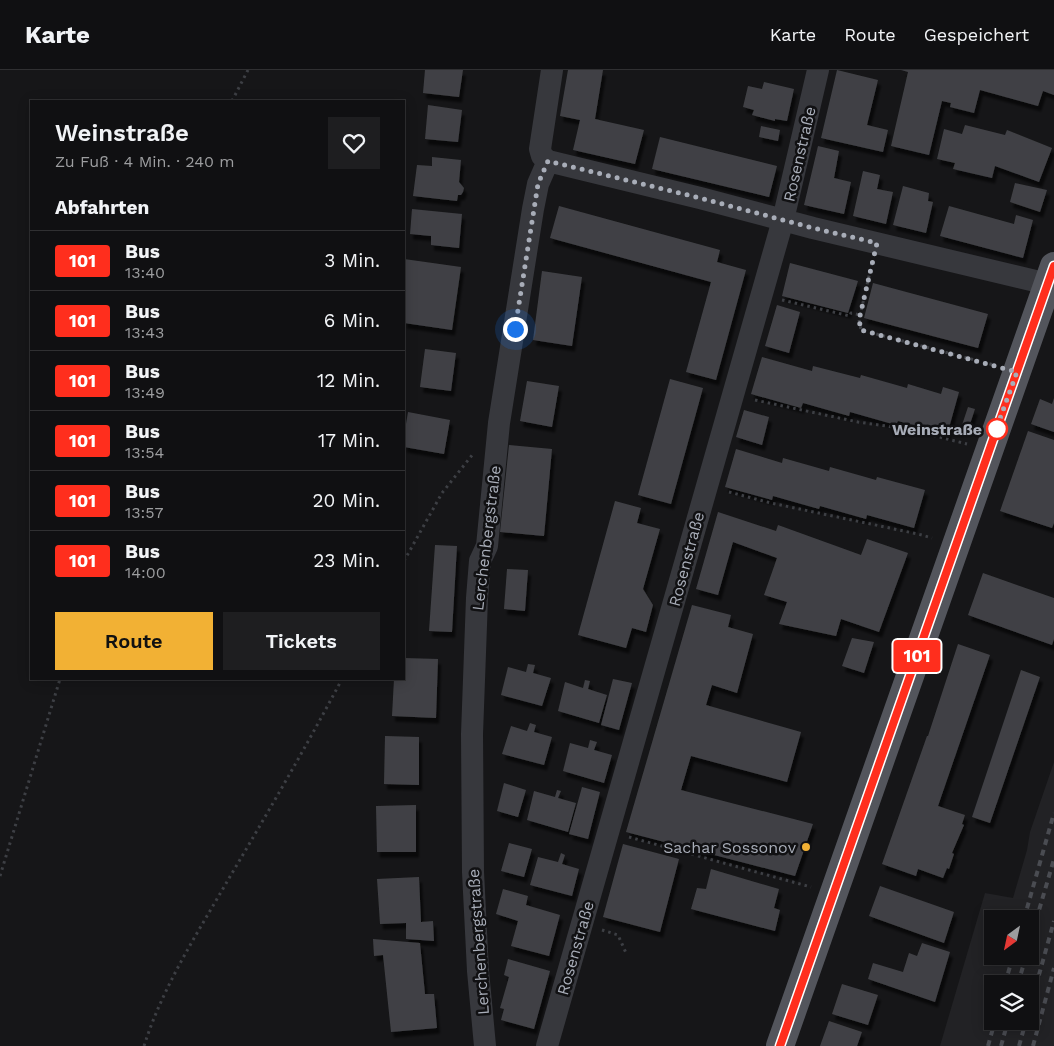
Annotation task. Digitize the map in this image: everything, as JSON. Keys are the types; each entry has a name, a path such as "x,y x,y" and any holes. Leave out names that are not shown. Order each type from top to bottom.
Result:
{"main road":[{"path":"780,1046 1051,275"}],"street":[{"path":"552,70 540,149 542,156 548,161 877,243 1051,275"},
{"name":"Rosenstraße","path":"547,1046 783,220 818,70"},
{"name":"Lerchenbergstraße","path":"485,1046 478,971 473,872 472,694 480,561 488,546 498,430 533,209 538,184 548,161"}],"path":[{"path":"233,100 248,70"},
{"path":"877,243 859,320 861,330 1017,372"},
{"path":"762,295 850,316 851,313 860,315"},
{"path":"733,394 799,410 907,429 989,451"},
{"path":"405,559 420,529 445,488 490,434 498,430"},
{"path":"707,486 918,534 955,546"},
{"path":"0,876 60,680"},
{"path":"144,1046 163,998 184,955 341,680"},
{"path":"609,831 833,894"},
{"path":"582,924 618,934 626,953"}],"shaded area":[{"path":"1054,762 1054,1046 940,1046 985,893 1013,898 1027,850 1030,832"}],"building":[{"path":"425,70 463,70 459,97 423,93"},
{"path":"568,70 603,70 595,119 644,130 635,164 573,150 580,120 560,116"},
{"path":"837,70 878,80 867,125 888,130 883,152 821,138"},
{"path":"901,70 1054,70 1054,95 1043,91 1038,106 980,90 974,113 950,107 951,103 942,101 929,155 891,146 908,72"},
{"path":"764,82 794,89 787,121 775,119 775,121 752,115 754,110 743,107 748,86 762,89"},
{"path":"428,105 462,110 458,142 425,139"},
{"path":"965,125 1005,135 1007,130 1052,148 1039,182 995,166 992,178 953,169 955,163 937,159 944,129 962,134"},
{"path":"761,126 780,130 778,141 759,137"},
{"path":"660,137 777,166 769,197 652,169"},
{"path":"818,146 839,151 834,178 851,182 844,214 804,205"},
{"path":"432,157 461,160 459,182 464,188 461,195 458,195 457,201 413,196 417,165 432,166"},
{"path":"863,171 880,175 877,189 893,192 886,224 853,216"},
{"path":"1015,183 1047,190 1040,212 1010,202"},
{"path":"903,186 929,193 928,201 933,202 926,233 893,225"},
{"path":"559,206 720,250 717,262 746,270 716,380 686,372 711,282 550,238"},
{"path":"949,206 1014,224 1016,215 1033,220 1023,258 940,236"},
{"path":"412,209 462,214 459,248 431,245 431,236 410,234"},
{"path":"405,259 461,267 452,330 405,323"},
{"path":"790,263 858,281 848,313 782,296"},
{"path":"542,271 582,277 572,346 533,340"},
{"path":"873,283 988,314 978,348 864,318"},
{"path":"777,305 800,312 789,353 765,346"},
{"path":"425,349 456,353 451,391 420,387"},
{"path":"762,357 812,371 813,366 860,378 861,375 907,388 908,384 941,394 943,387 959,392 947,435 898,421 896,425 850,412 849,416 803,403 801,408 751,394"},
{"path":"670,379 703,388 671,504 638,495"},
{"path":"527,381 559,386 552,427 520,421"},
{"path":"1054,398 1054,432 1031,424 1040,399 1052,404"},
{"path":"968,407 975,409 969,427 962,425"},
{"path":"744,410 769,417 762,445 736,437"},
{"path":"408,412 450,420 444,454 405,447"},
{"path":"1028,431 1054,440 1054,523 1052,528 1000,511"},
{"path":"509,445 552,449 544,536 500,532"},
{"path":"736,449 782,463 783,458 829,471 830,467 876,480 877,477 925,490 914,528 867,515 866,519 820,506 819,509 773,496 772,500 725,487"},
{"path":"615,501 641,508 637,523 660,529 643,589 653,605 646,632 632,628 626,648 578,635"},
{"path":"718,512 776,531 778,525 861,555 867,539 908,553 879,632 841,619 836,636 779,624 787,602 764,595 777,558 733,542 718,595 696,589"},
{"path":"435,545 457,546 452,632 429,631"},
{"path":"507,569 528,570 525,611 504,609"},
{"path":"983,573 1054,598 1054,639 1052,645 968,615"},
{"path":"692,605 731,615 728,627 753,634 737,693 712,685 706,705 801,732 787,782 691,756 681,790 813,824 795,876 626,832"},
{"path":"852,638 874,642 864,673 842,666"},
{"path":"958,644 990,655 938,806 965,815 962,824 964,825 952,853 954,854 949,869 947,868 943,878 918,869 916,876 882,864 928,736"},
{"path":"405,658 438,659 436,718 392,716 394,680 405,680"},
{"path":"528,664 535,665 533,673 551,678 542,706 501,695 508,667 526,672"},
{"path":"1021,670 1040,677 990,823 972,817"},
{"path":"613,679 632,683 619,730 601,725"},
{"path":"585,680 590,681 588,689 607,695 599,723 558,711 565,682 583,688"},
{"path":"530,723 536,725 534,732 552,737 544,765 502,754 511,726 527,731"},
{"path":"385,736 419,737 419,785 384,784"},
{"path":"590,740 597,742 594,750 612,755 604,783 563,771 570,743 588,748"},
{"path":"504,783 526,790 518,817 497,811"},
{"path":"582,787 600,792 588,839 569,834"},
{"path":"557,790 561,791 558,798 576,803 568,832 527,820 534,791 555,797"},
{"path":"416,805 416,852 377,852 376,806"},
{"path":"509,843 532,849 524,877 501,871"},
{"path":"623,844 679,859 660,932 603,917"},
{"path":"561,853 565,855 562,864 579,869 572,896 530,885 538,857 558,862"},
{"path":"711,869 779,889 774,908 780,910 775,931 691,909 697,888 706,889"},
{"path":"419,877 421,922 433,921 434,941 406,939 406,923 380,924 377,879"},
{"path":"880,886 954,912 944,943 869,916"},
{"path":"503,889 528,896 526,905 560,915 549,956 511,946 518,921 496,914"},
{"path":"373,939 420,943 425,994 434,994 437,1028 391,1032 383,955 374,956"},
{"path":"922,943 950,952 935,1002 868,979 873,963 903,972 909,953 917,956"},
{"path":"508,959 550,971 534,1029 501,1020 504,1009 500,1008 509,977 504,975"},
{"path":"842,984 878,995 868,1025 832,1014"},
{"path":"829,1021 862,1032 857,1046 820,1046"}],"railway":[{"path":"1027,910 1054,813"},
{"path":"1039,910 1054,859"},
{"path":"1039,975 1054,921"},
{"path":"1008,975 1010,965"},
{"path":"1021,975 1023,965"},
{"path":"1033,1046 1054,968"},
{"path":"988,1046 992,1030"},
{"path":"1001,1046 1005,1030"},
{"path":"1019,1046 1023,1030"}],"bus line":[{"name":"101","path":"780,1046 1054,266"}],"place":[{"name":"Weinstraße","path":"997,429"},
{"name":"Sachar Sossonov","path":"806,847"}],"route":[{"path":"515,329 533,209 538,184 548,161 557,165 700,198 877,243 859,320 861,330 1017,372 994,435 997,429"}]}
